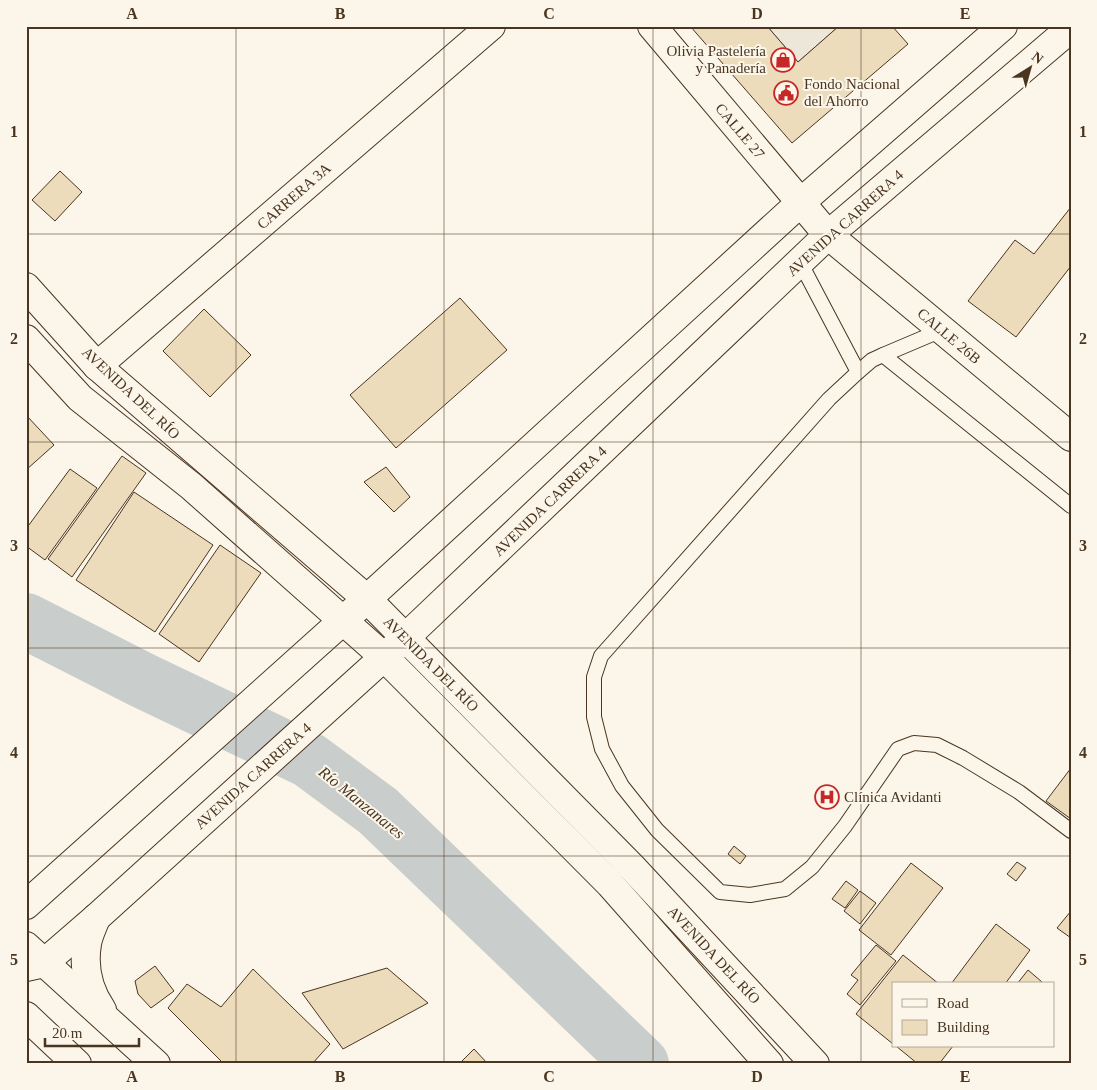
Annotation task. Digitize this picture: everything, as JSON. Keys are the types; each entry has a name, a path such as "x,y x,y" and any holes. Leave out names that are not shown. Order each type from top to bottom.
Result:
{"main road":[{"name":"CARRERA 3A","path":"97,366 491,26"},
{"name":"CALLE 27","path":"652,26 828,235"},
{"path":"26,905 343,621 800,203 1002,26"},
{"name":"AVENIDA CARRERA 4","path":"32,958 96,918 406,638 828,235 1071,28"},
{"name":"CALLE 26B","path":"828,235 1071,437"},
{"name":"AVENIDA DEL RÍO","path":"26,287 97,366 367,599 631,866 815,1064"},
{"name":"AVENIDA DEL RÍO","path":"26,340 80,398 191,486 384,657 610,884 769,1064"},
{"path":"96,918 87,944 86,972 94,998 110,1022"},
{"path":"32,958 110,1022 156,1064"},
{"path":"26,1016 77,1064"}],"lane":[{"path":"800,262 858,372"},
{"path":"942,330 872,360 829,399 602,656 594,677 594,717 602,749 622,786 657,830 720,892 750,895 785,889 812,867 845,826 898,749 914,743 937,745 963,758 1019,792 1071,831"},
{"path":"882,355 1071,506"}],"shaded area":[{"path":"767,26 839,26 798,62"}],"building":[{"path":"690,26 767,26 798,62 839,26 892,26 908,44 792,143"},
{"path":"60,171 82,192 55,221 32,200"},
{"path":"1071,207 1071,266 1016,337 968,301 1015,240 1034,254"},
{"path":"460,298 507,350 396,448 350,395"},
{"path":"204,309 251,355 210,397 163,351"},
{"path":"26,415 54,445 26,470"},
{"path":"122,456 146,473 72,577 48,559"},
{"path":"386,467 410,497 394,512 364,482"},
{"path":"70,469 97,488 45,560 26,546 26,529"},
{"path":"134,492 213,545 155,632 76,580"},
{"path":"220,545 261,573 199,662 159,634"},
{"path":"1071,768 1071,819 1046,801"},
{"path":"734,846 746,856 740,864 728,854"},
{"path":"1017,862 1026,868 1016,881 1007,874"},
{"path":"911,863 943,888 891,955 859,930"},
{"path":"846,881 858,890 845,908 832,899"},
{"path":"860,891 876,903 860,924 844,911"},
{"path":"1071,911 1071,938 1057,928"},
{"path":"996,924 1030,950 1006,982 952,982"},
{"path":"876,945 896,961 860,1005 847,994 858,980 851,975"},
{"path":"903,955 937,982 892,982 892,1043 856,1014"},
{"path":"155,966 174,991 151,1008 138,994 135,981"},
{"path":"387,968 428,1003 343,1049 302,993"},
{"path":"253,969 330,1044 312,1064 224,1064 168,1008 187,984 221,1007"},
{"path":"1028,970 1042,982 1019,982"},
{"path":"898,1048 951,1048 939,1064 918,1064"},
{"path":"474,1049 488,1064 459,1064"}],"waterway":[{"name":"Río Manzanares","path":"26,621 142,680 309,760 378,811 641,1064"}],"place":[{"name":"Olivia Pastelería y Panadería","path":"783,60"},
{"name":"Fondo Nacional del Ahorro","path":"786,93"},
{"name":"Clínica Avidanti","path":"827,797"}]}
